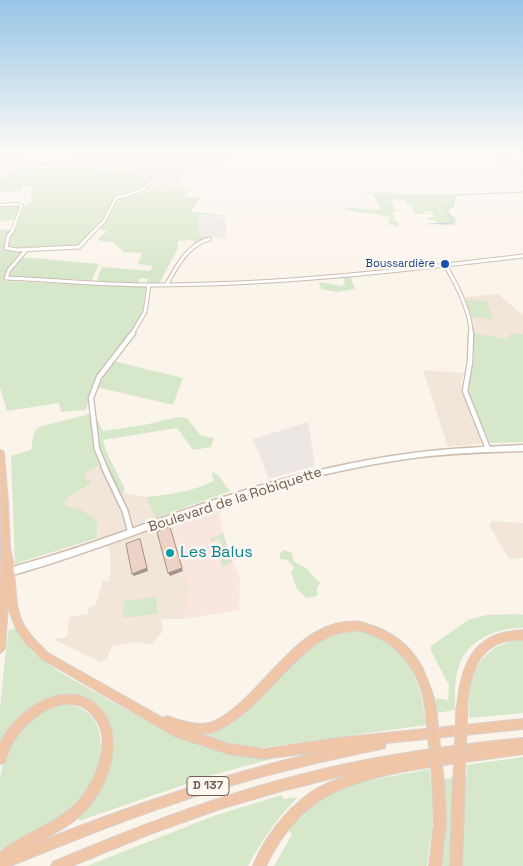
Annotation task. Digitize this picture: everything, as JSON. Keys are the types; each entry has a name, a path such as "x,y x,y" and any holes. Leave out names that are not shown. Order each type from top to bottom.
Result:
{"highway":[{"path":"0,453 4,484 5,544 0,648"},
{"path":"5,544 10,564 14,615 17,624 28,641 45,656 178,732 246,753 284,752 337,743 424,736"},
{"path":"156,718 187,728 201,730 216,727 239,713 313,639 330,629 351,626 374,630 389,637 412,660 421,675 429,697 438,780 440,822 435,866"},
{"path":"456,866 462,707 465,677 478,653 499,639 523,635"},
{"path":"0,759 5,746 18,726 32,712 50,702 64,698 80,700 94,709 103,722 106,742 104,765 95,788 87,800 77,812 60,824 19,846 0,859"},
{"name":"D 137","path":"0,864 142,807 238,777 339,751 424,736 523,724"},
{"name":"D 137","path":"57,866 158,825 272,788 391,760 523,742"},
{"path":"259,866 282,830 300,810 315,796 331,788 362,776 412,765 523,749"}],"main road":[{"name":"Boulevard de la Robiquette","path":"16,570 234,497 321,472 388,458 488,449 523,448"}],"street":[{"path":"0,206 22,205 17,215 14,229 8,236 5,246 11,250 79,247 104,221 117,198 139,192"},
{"path":"167,284 183,256 202,240 209,239"},
{"path":"26,250 9,270 6,278 148,285 298,280 523,256"},
{"path":"445,265 460,292 471,326 470,356 465,391 488,449"},
{"path":"131,533 126,515 97,449 91,398 95,387 108,366 143,318 148,285"}],"shaded area":[{"path":"199,215 226,217 226,238 204,238 199,242"},
{"path":"498,294 523,315 523,334 511,333 507,339 474,333 465,297"},
{"path":"423,370 464,373 461,382 462,393 484,443 448,447"},
{"path":"308,422 315,466 269,479 253,439"},
{"path":"104,464 118,495 124,493 146,497 156,517 173,525 190,590 185,619 161,619 163,631 151,645 137,642 112,646 108,658 100,662 53,639 67,637 69,617 88,614 89,607 96,604 103,580 109,582 111,568 110,549 97,538 98,532 64,504 68,497 88,487 84,477 87,471"},
{"path":"218,508 223,533 240,580 239,610 185,619 190,590 173,525"},
{"path":"492,521 523,523 523,558 509,559 489,525"}],"green space":[{"path":"32,192 137,192 116,197 101,223 79,245 17,249 7,245 17,226 22,210 31,202"},
{"path":"142,192 188,192 182,197 201,197 191,211 227,216 199,215 199,236 208,237 197,243 192,240 178,241 178,248 159,284 147,284 148,279 140,278 137,284 98,281 102,267 150,271 153,266 138,264 142,253 124,252 114,243 97,240 107,231 98,229 105,223 118,198"},
{"path":"363,192 456,195 454,206 448,211 456,217 455,225 441,225 433,220 429,220 428,218 435,217 431,211 423,211 427,214 415,214 412,210 413,207 406,203 406,200 390,200 395,209 401,211 395,211 392,215 396,217 392,220 398,221 399,227 390,225 387,218 390,218 389,216 343,208 381,210 373,194"},
{"path":"21,205 14,220 0,222 0,206"},
{"path":"12,229 3,250 19,250 24,253 8,269 4,281 146,287 142,314 138,323 111,356 91,388 86,410 61,412 59,403 7,411 0,388 0,230"},
{"path":"22,257 99,264 92,280 8,277 10,270"},
{"path":"350,275 355,289 337,292 321,289 319,282 341,286 345,284 343,277"},
{"path":"466,300 487,301 493,319 472,317"},
{"path":"474,333 507,339 511,333 523,334 523,442 490,443 467,392 474,358"},
{"path":"113,361 183,378 173,405 96,387"},
{"path":"89,414 93,425 95,448 93,449 100,465 87,472 84,477 92,481 89,485 70,496 64,504 73,509 79,508 97,521 97,538 15,564 11,456 31,450 34,432 39,427"},
{"path":"178,417 187,418 200,435 214,438 211,447 193,450 177,428 103,440 106,451 124,487 124,493 118,495 104,464 98,444 96,421 99,422 102,431 144,425"},
{"path":"212,472 218,475 230,491 156,518 146,497 181,492 214,481"},
{"path":"223,533 232,562 223,567 214,550 222,545 219,538 211,542 210,539"},
{"path":"284,550 292,553 293,561 306,568 320,583 317,588 317,596 306,598 297,589 291,572 294,568 288,560 280,559 280,553"},
{"path":"157,597 157,614 123,618 124,601"},
{"path":"487,615 523,615 523,628 513,628 494,633 476,642 469,649 457,671 455,710 436,713 436,698 448,700 449,685 431,651 431,646 468,620"},
{"path":"16,628 33,653 63,674 175,737 271,759 205,777 199,781 79,821 78,817 101,787 106,717 90,701 80,697 59,695 48,698 29,710 0,746 0,707 7,639 9,630"},
{"path":"343,630 363,632 380,638 394,646 405,658 419,688 426,725 260,748 234,745 206,736 206,734 234,722 305,652 321,641"},
{"path":"523,639 523,713 469,718 470,689 478,665 495,648 507,642"},
{"path":"67,704 78,707 88,713 95,721 99,732 101,754 96,774 86,791 72,806 37,831 0,850 0,780 7,754 21,730 31,721 54,707"},
{"path":"523,757 523,866 461,866 464,782 467,776 466,765"},
{"path":"430,769 433,819 427,866 274,866 292,835 289,829 324,797 360,783"},
{"path":"453,778 449,866 440,866 442,779"},
{"path":"282,795 283,799 298,797 270,830 248,866 87,866 216,815"}],"building":[{"name":"Les Balus","path":"170,527 182,568 168,573 157,532"},
{"name":"Les Balus","path":"140,539 147,568 132,574 126,544"}],"waterway":[{"path":"429,224 453,223 446,208 453,203 454,195 513,192"}],"place":[{"name":"Boussardière","path":"445,264"},
{"name":"Les Balus","path":"170,553"}]}
